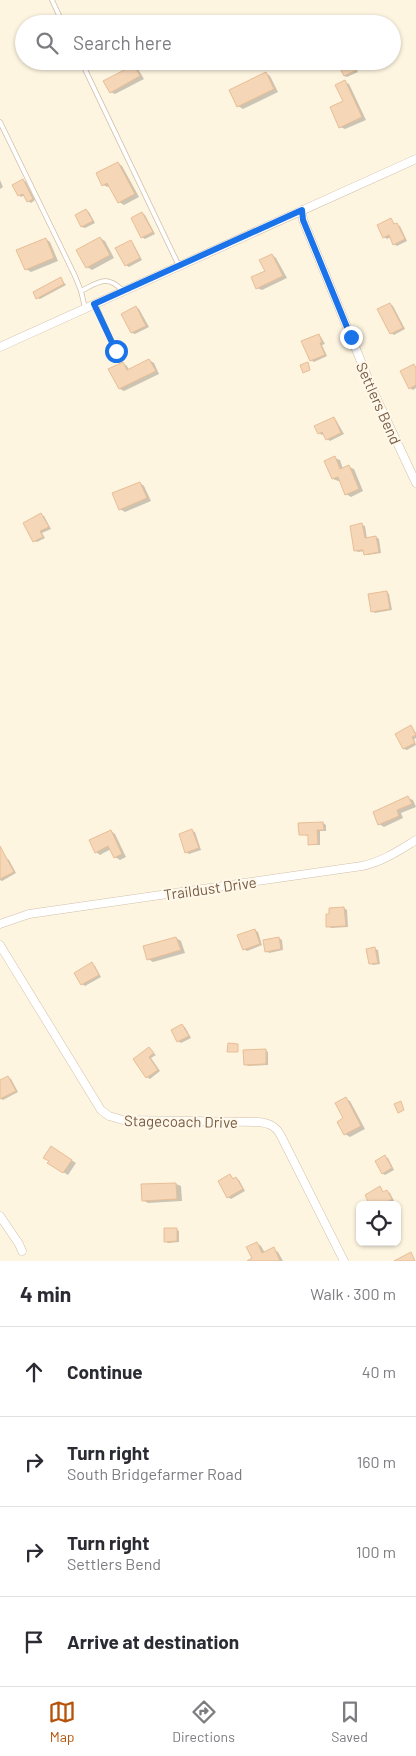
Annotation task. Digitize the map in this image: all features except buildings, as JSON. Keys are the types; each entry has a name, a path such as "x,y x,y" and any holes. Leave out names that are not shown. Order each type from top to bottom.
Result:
{"street":[{"path":"0,346 416,159"},
{"name":"Settlers Bend","path":"302,210 303,220 374,393 416,483"},
{"name":"Traildust Drive","path":"0,924 30,914 368,865 386,858 416,840"},
{"name":"Stagecoach Drive","path":"0,945 101,1110 109,1116 124,1120 258,1122 271,1125 281,1136 344,1261"},
{"path":"0,1216 22,1251"}],"lane":[{"path":"52,0 59,15"},
{"path":"85,70 179,266"},
{"path":"0,122 81,291 85,308"},
{"path":"81,291 98,282 107,280 116,284 123,291"},
{"path":"94,304 116,351"}],"route":[{"path":"116,351 94,304 302,210 303,220 351,337"}]}
